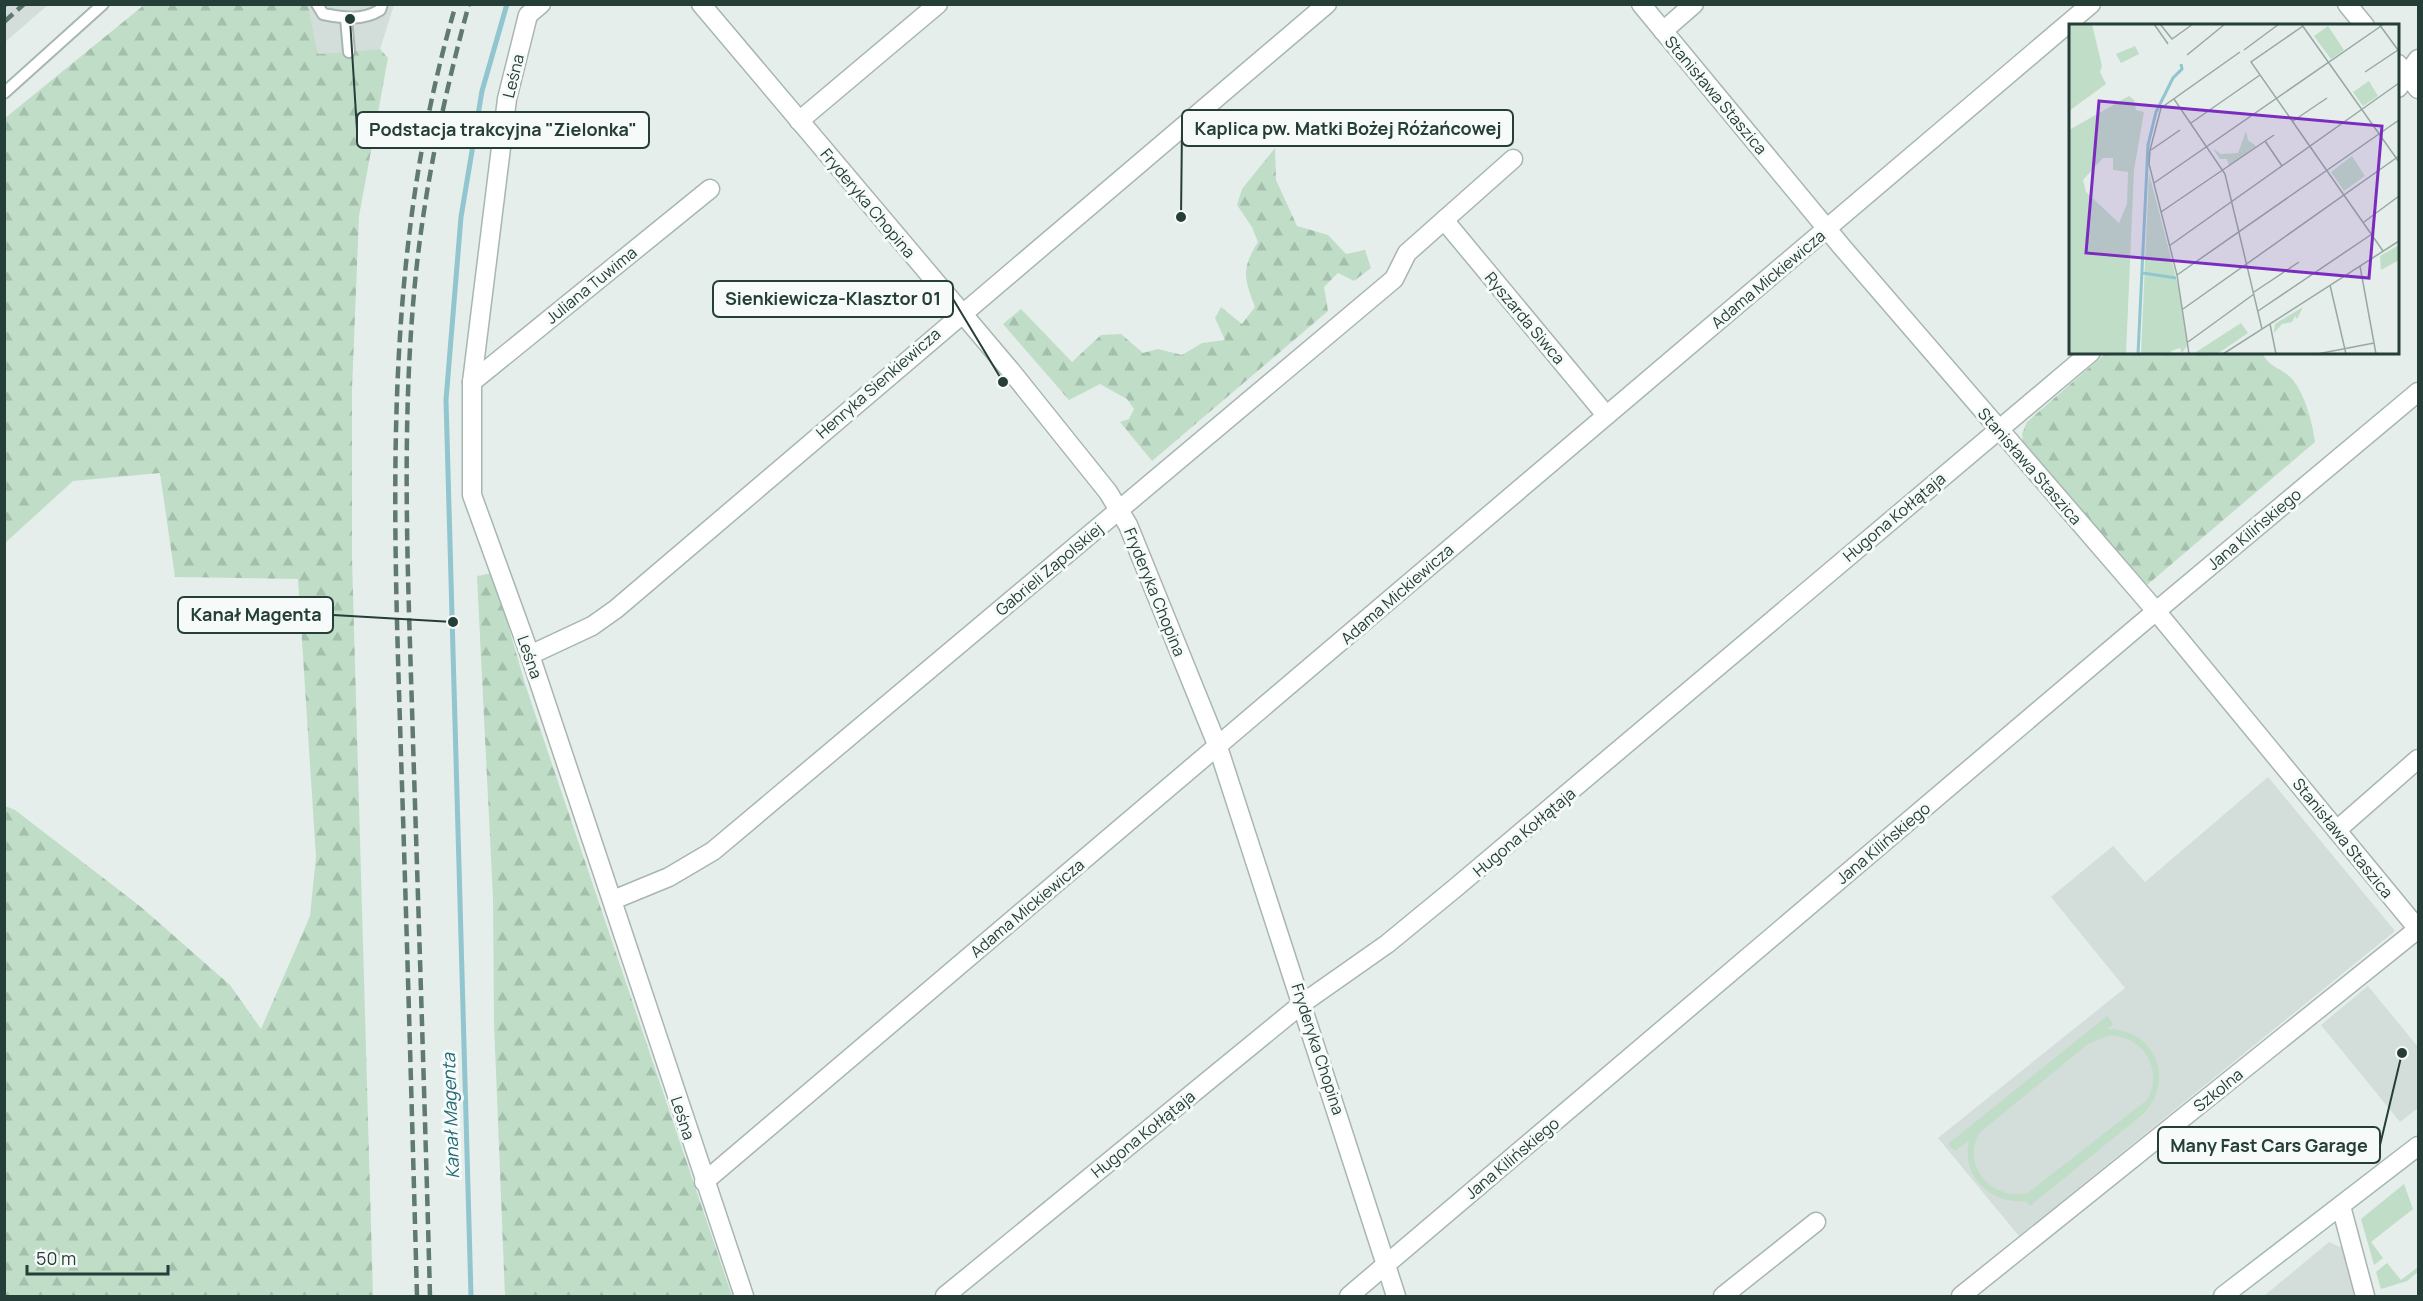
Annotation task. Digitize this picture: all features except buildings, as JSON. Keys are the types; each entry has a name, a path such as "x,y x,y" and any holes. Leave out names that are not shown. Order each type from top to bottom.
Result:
{"street":[{"name":"Leśna","path":"542,4 528,15 507,99 472,381 472,495 530,655 613,900 704,1182 744,1296"},
{"name":"Fryderyka Chopina","path":"701,4 1011,371 1120,510 1218,747 1303,1003 1396,1296"},
{"path":"799,121 938,4"},
{"name":"Henryka Sienkiewicza","path":"530,655 592,626 616,609 961,313 1327,4"},
{"name":"Stanisława Staszica","path":"1641,4 1827,229 2156,611 2338,829 2360,860 2418,929"},
{"path":"1663,31 1694,4"},
{"name":"Adama Mickiewicza","path":"704,1182 2091,4"},
{"path":"2347,4 2363,24"},
{"path":"2405,79 2418,59"},
{"name":"Gabrieli Zapolskiej","path":"613,900 669,877 713,851 1394,279 1407,253 1513,159"},
{"name":"Juliana Tuwima","path":"472,381 710,189"},
{"name":"Ryszarda Siwca","path":"1444,220 1606,415"},
{"name":"Hugona Kołłątaja","path":"945,1296 1303,1003 1387,944 1454,889 1998,428 2024,410 2089,354"},
{"name":"Jana Kilińskiego","path":"1349,1296 2156,611 2418,392"},
{"path":"2338,829 2418,759"},
{"name":"Szkolna","path":"1961,1296 2418,929"},
{"path":"2223,1296 2418,1146"},
{"path":"2341,1206 2366,1296"},
{"path":"1724,1296 1816,1222"}],"lane":[{"path":"4,93 103,4"},
{"path":"317,4 323,14 346,18 368,17 380,10 382,4"},
{"path":"346,18 349,52"}],"shaded area":[{"path":"5,4 48,4 48,5 5,42"},
{"path":"308,5 394,5 380,49 318,54"},
{"path":"2268,777 2395,931 2019,1236 1938,1138 2125,988 2051,897 2113,846 2145,882"},
{"path":"2368,986 2418,1047 2418,1108 2400,1122 2321,1025"},
{"path":"2329,1242 2342,1248 2356,1296 2264,1296"}],"green space":[{"path":"144,5 308,5 318,54 380,49 388,58 359,216 352,389 352,559 373,1296 5,1296 5,806 15,810 141,907 230,985 261,1029 310,916 316,857 298,579 175,577 160,473 73,481 5,543 4,119"},
{"path":"1275,148 1276,180 1297,226 1328,235 1346,254 1365,250 1371,268 1354,281 1338,273 1324,287 1328,311 1152,461 1120,422 1129,419 1134,409 1127,399 1100,384 1069,400 1003,324 1021,309 1072,362 1101,335 1121,334 1143,353 1158,349 1182,355 1202,343 1225,340 1215,318 1221,307 1242,324 1255,307 1246,274 1249,259 1258,242 1252,227 1237,205 1242,189"},
{"path":"2105,354 2263,354 2272,365 2289,376 2298,387 2308,410 2315,442 2147,585 2023,445 2022,434 2027,422"},
{"path":"493,573 526,687 732,1296 505,1296 494,1023 493,898 477,576"},
{"path":"2107,1016 2113,1024 2107,1029 2124,1031 2138,1038 2149,1047 2156,1059 2159,1072 2158,1086 2153,1101 2143,1114 2030,1206 2026,1201 2001,1198 1990,1193 1981,1185 1969,1165 1969,1140 1955,1151 1948,1144","holes":["2107,1036 2120,1037 2140,1047 2147,1056 2153,1077 2152,1089 2147,1100 2028,1193 2003,1192 1984,1179 1977,1169 1974,1158 1979,1133 2088,1044"]},
{"path":"2404,1184 2413,1209 2371,1242 2383,1258 2374,1265 2361,1219"},
{"path":"2387,1263 2401,1280 2418,1267 2418,1272 2407,1281 2381,1289 2376,1272"}],"waterway":[{"name":"Kanał Magenta","path":"471,1296 446,400 461,217 482,91 507,4"}],"railway":[{"path":"4,22 24,4"},
{"path":"417,1296 398,659 395,471 404,284 415,191 432,98 456,4"},
{"path":"430,1296 408,579 407,414 413,305 421,229 442,116 469,4"}],"place":[{"name":"Podstacja trakcyjna \"Zielonka\"","path":"350,19"},
{"name":"Kaplica pw. Matki Bożej Różańcowej","path":"1181,217"},
{"name":"Sienkiewicza-Klasztor 01","path":"1003,382"},
{"name":"Kanał Magenta","path":"453,622"},
{"name":"Many Fast Cars Garage","path":"2402,1053"}]}
